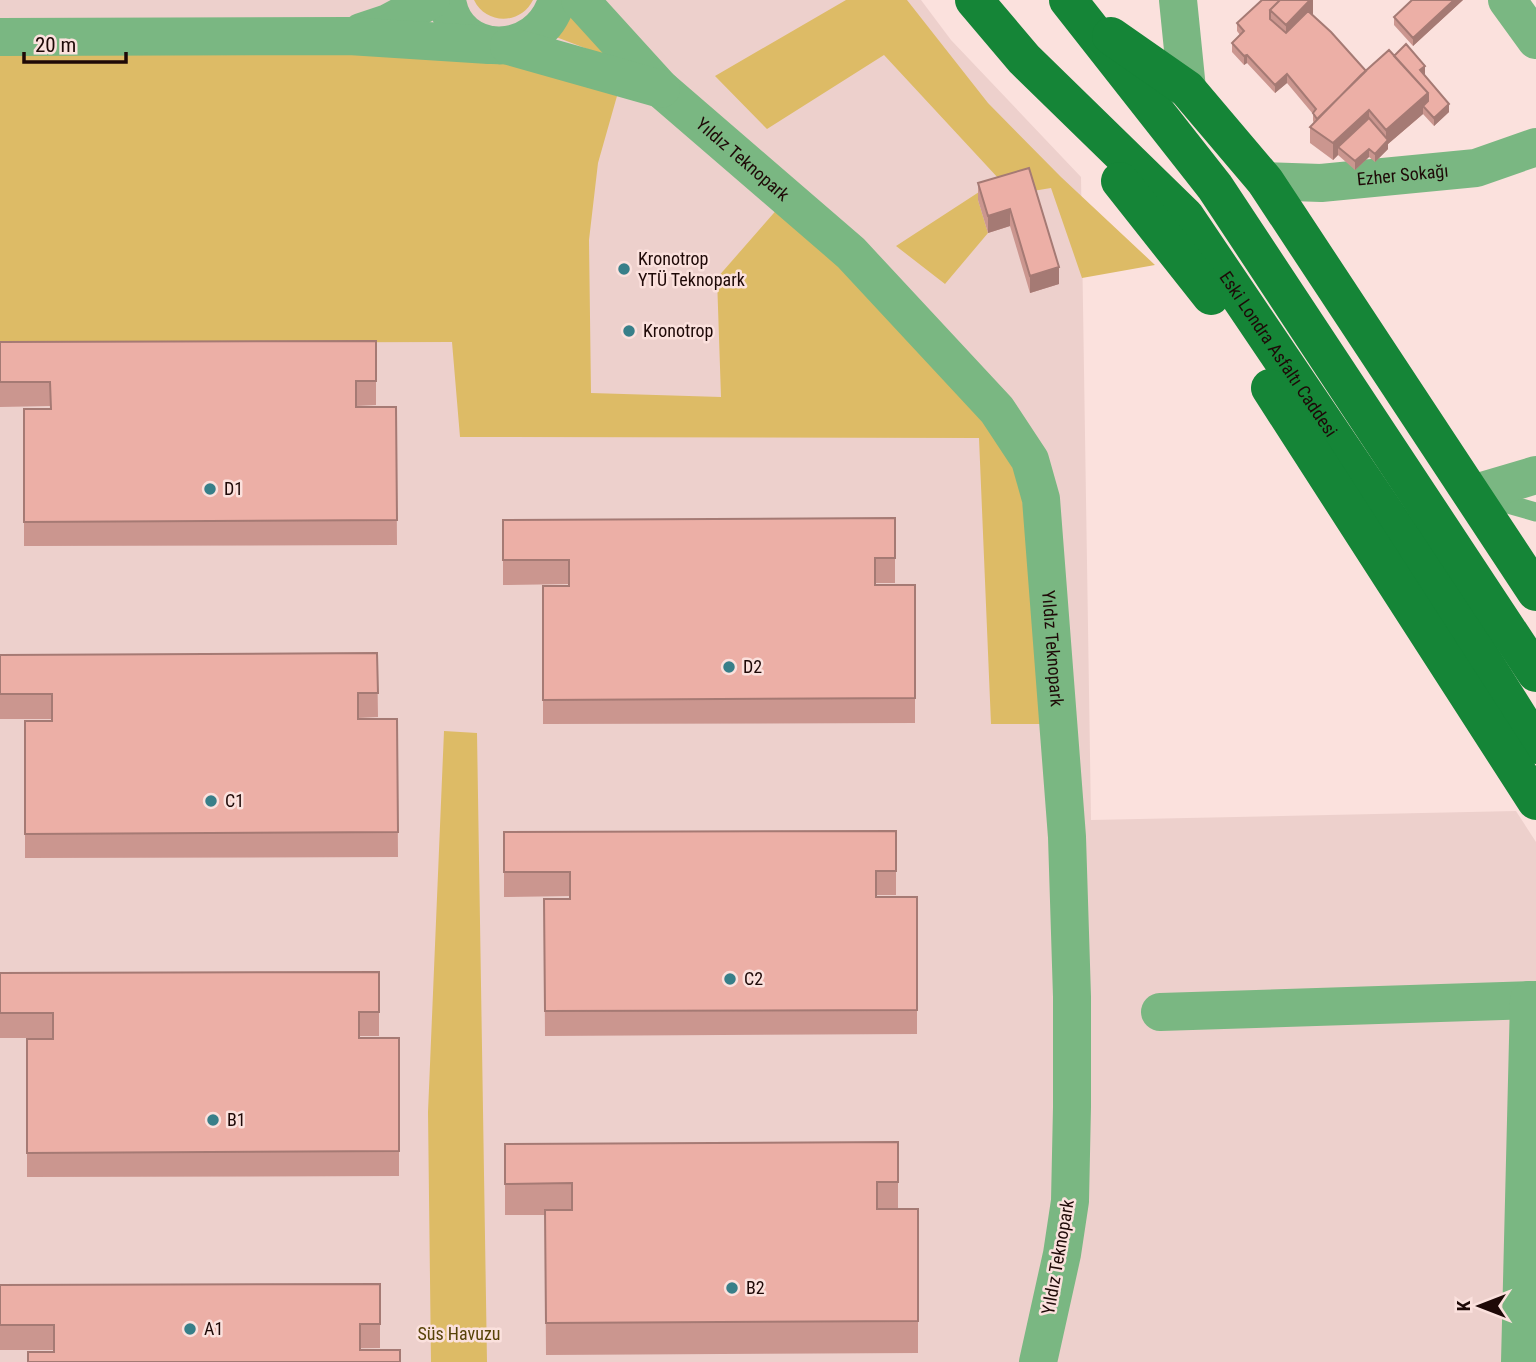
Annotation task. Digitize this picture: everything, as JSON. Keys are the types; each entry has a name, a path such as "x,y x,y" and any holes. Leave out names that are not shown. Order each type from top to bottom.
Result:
{"main road":[{"name":"Eski Londra Asfaltı Caddesi","path":"974,0 1024,59 1185,216 1457,619 1536,745"},
{"path":"1074,8 1187,89 1265,181 1536,592"},
{"path":"1074,8 1215,187 1536,673"},
{"path":"1024,59 1207,290 1536,801"}],"street":[{"name":"Yıldız Teknopark","path":"349,36 388,23 431,0"},
{"path":"447,0 457,25 472,38 499,45 527,40 542,29 553,13 557,0"},
{"name":"Yıldız Teknopark","path":"580,0 661,89 851,253 997,410 1030,460 1041,499 1067,837 1072,997 1070,1201 1062,1255 1038,1362"},
{"path":"1178,0 1187,89"},
{"path":"1507,0 1536,40"},
{"name":"Yıldız Teknopark","path":"0,37 349,36 499,45 661,89"},
{"name":"Ezher Sokağı","path":"1265,181 1321,183 1476,169 1536,147"},
{"path":"1472,494 1536,475"},
{"path":"1160,1012 1533,1000 1520,1362"}],"lane":[{"path":"1472,494 1536,512"}],"shaded area":[{"path":"0,0 921,0 951,40 1081,177 1091,820 1516,811 1536,842 1536,1362 0,1362"}],"green space":[{"path":"474,0 533,0 520,14 504,19 487,14"},
{"path":"846,0 907,0 988,103 1061,177 1155,265 1082,278 1051,188 978,200 988,233 945,284 896,246 999,179 884,55 767,129 715,76"},
{"path":"572,13 627,64 556,37"},
{"path":"0,50 514,55 617,96 598,163 589,240 591,393 721,397 717,278 780,206 970,395 1020,479 1048,724 991,724 979,438 460,437 452,342 0,343"},
{"name":"Süs Havuzu","path":"444,731 477,733 487,1362 431,1362 428,1112"}],"building":[{"path":"1262,0 1280,0 1270,10 1270,19 1286,33 1308,11 1366,71 1317,119 1313,113 1316,109 1287,74 1275,85 1232,43 1244,31 1237,23"},
{"path":"1280,0 1310,0 1286,25 1270,10"},
{"path":"1412,0 1454,0 1413,38 1394,17"},
{"path":"1406,44 1425,66 1420,70 1449,104 1434,118 1423,106 1428,101 1428,93 1394,56"},
{"path":"1389,50 1428,93 1386,130 1369,110 1333,143 1310,127 1361,75"},
{"path":"1369,118 1388,140 1375,154 1369,149 1355,161 1338,147"},
{"path":"1029,168 1059,267 1030,276 1010,209 988,216 978,183"},
{"name":"D1","path":"376,341 376,381 356,381 356,407 396,407 397,520 24,522 24,409 51,409 50,382 0,382 0,342"},
{"name":"D2","path":"895,518 895,558 875,558 875,585 915,585 915,698 543,700 543,586 569,586 569,560 503,560 503,520"},
{"name":"C1","path":"377,653 378,693 358,693 358,719 397,719 398,832 25,834 25,721 52,721 52,694 0,694 0,655"},
{"name":"C2","path":"896,831 896,871 876,871 876,897 917,897 917,1010 545,1011 544,899 570,899 570,872 504,872 504,832"},
{"name":"B1","path":"379,972 379,1012 359,1012 359,1038 399,1038 399,1151 27,1153 27,1039 53,1039 53,1013 0,1013 0,973"},
{"name":"B2","path":"898,1142 898,1182 877,1182 877,1209 918,1209 918,1321 546,1323 545,1210 572,1210 572,1183 505,1184 505,1144"},
{"name":"A1","path":"380,1284 380,1324 360,1324 360,1350 400,1350 400,1362 28,1362 28,1352 54,1352 54,1325 0,1325 0,1285"}],"place":[{"name":"Kronotrop YTÜ Teknopark","path":"624,269"},
{"name":"Kronotrop","path":"629,331"},
{"name":"D1","path":"210,489"},
{"name":"D2","path":"729,667"},
{"name":"C1","path":"211,801"},
{"name":"C2","path":"730,979"},
{"name":"B1","path":"213,1120"},
{"name":"B2","path":"732,1288"},
{"name":"A1","path":"190,1329"}]}
